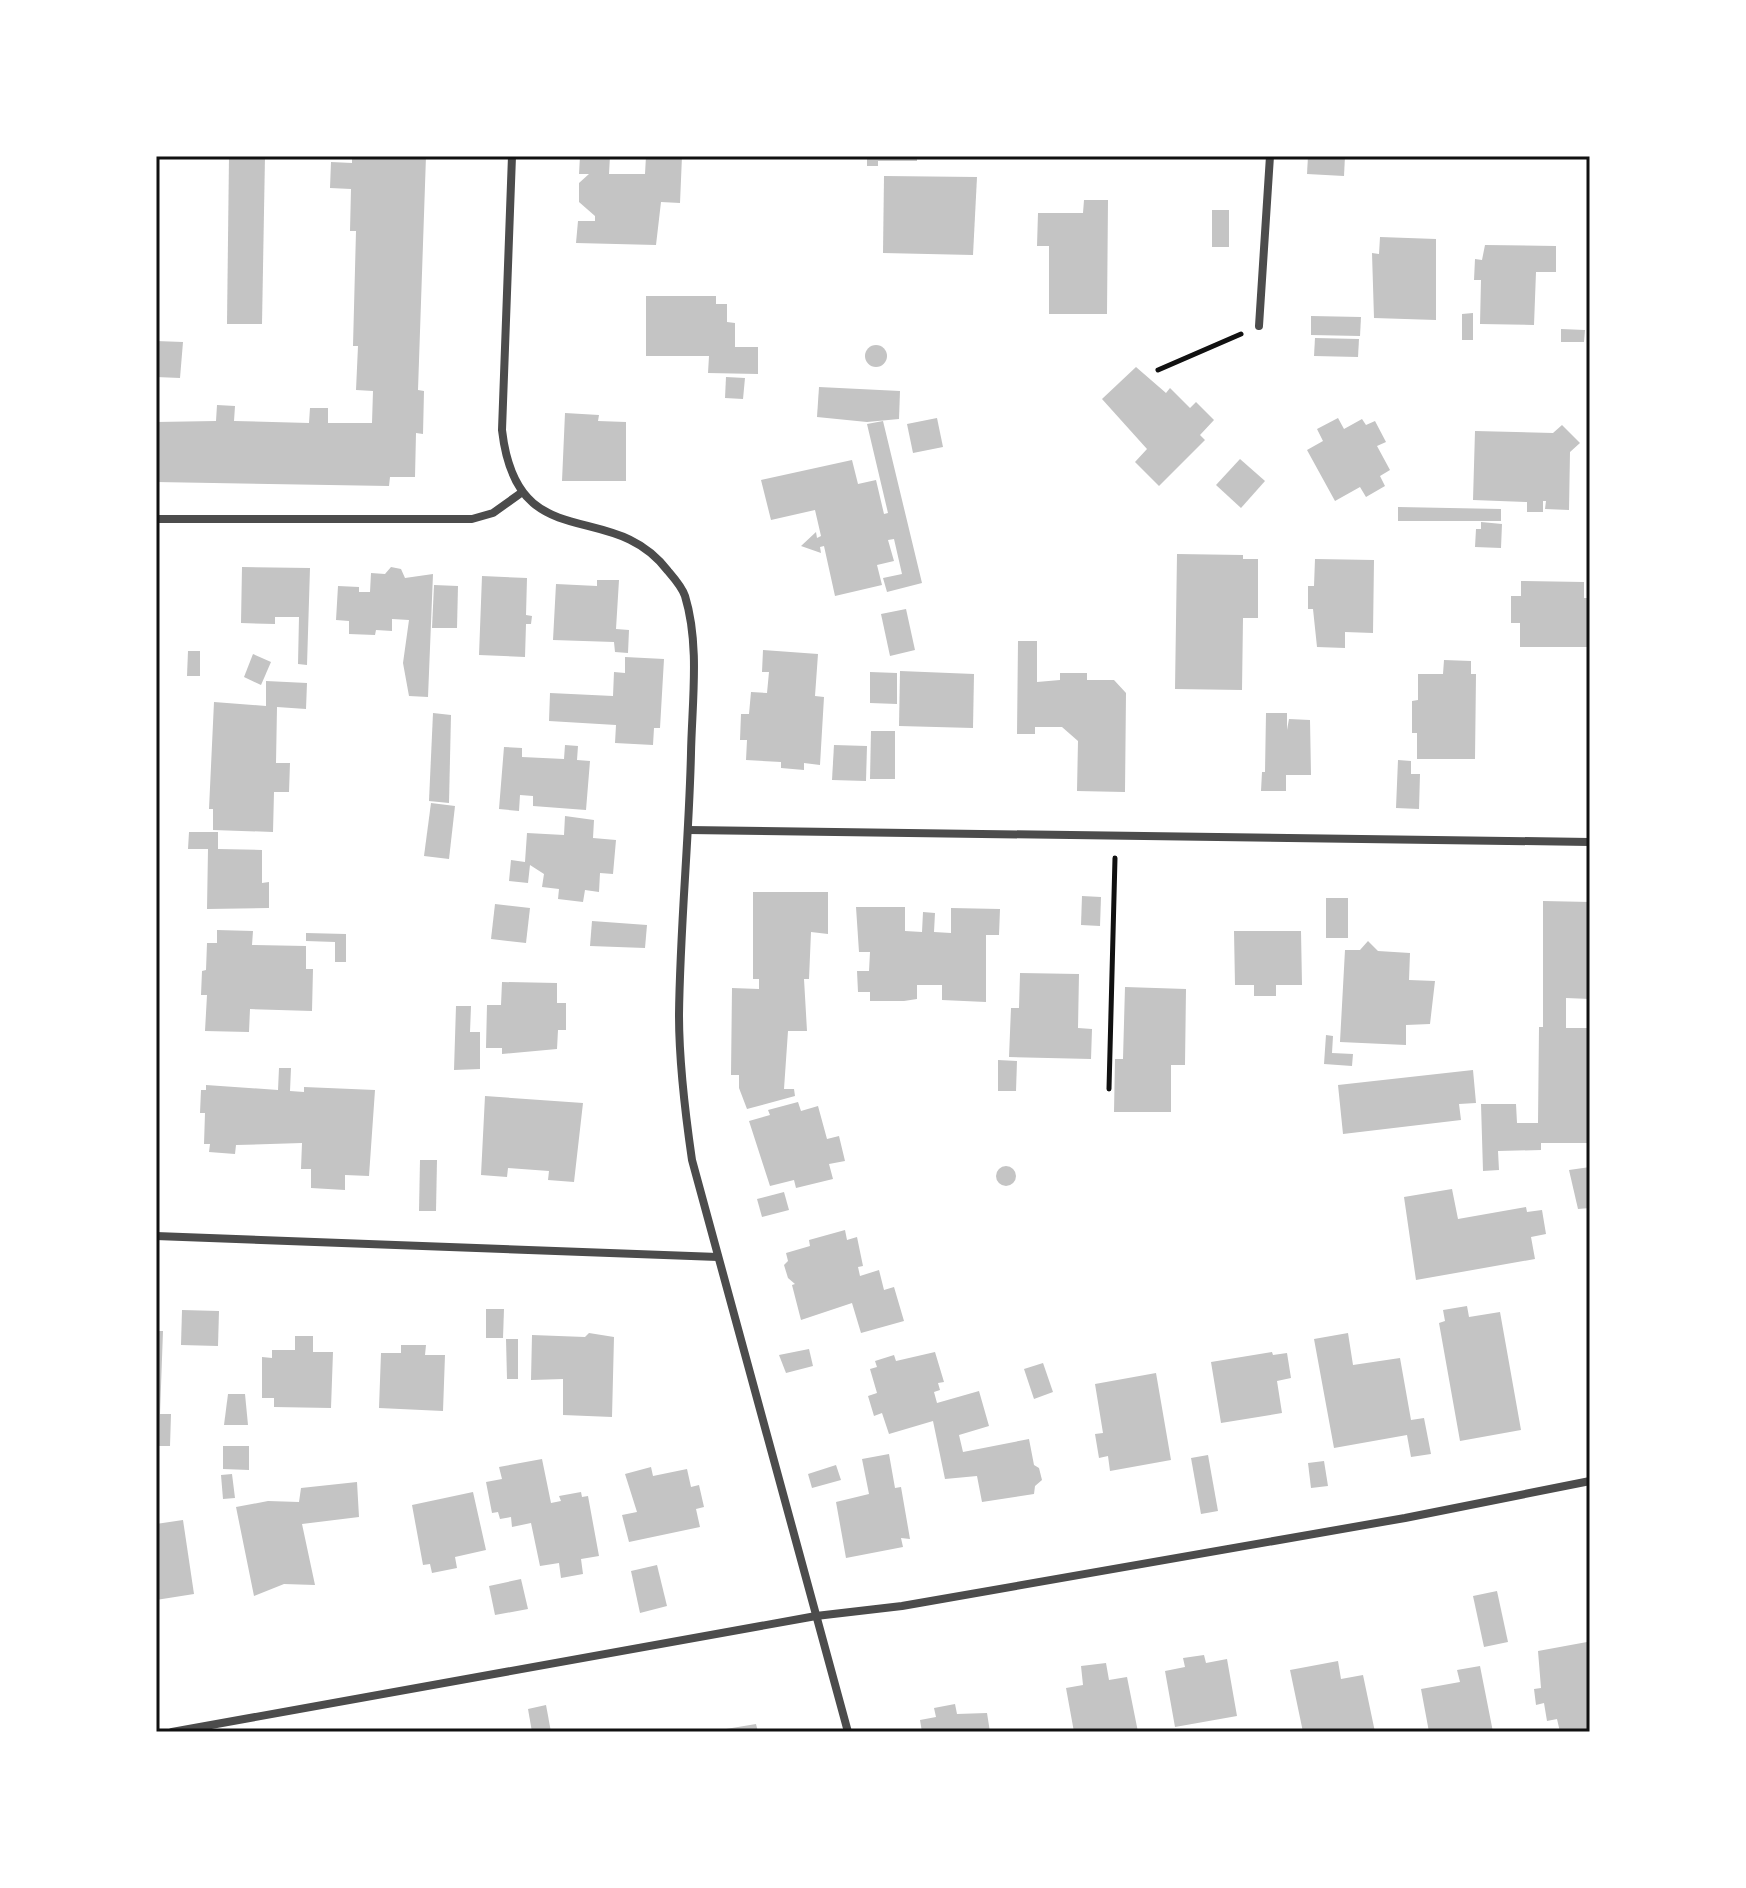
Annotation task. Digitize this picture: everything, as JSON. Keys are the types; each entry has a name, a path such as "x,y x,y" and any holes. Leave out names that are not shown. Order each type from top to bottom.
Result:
{"street":[{"path":"512,156 502,430 506,464 521,493 539,509 620,535 656,555 684,593 693,641 679,1016 683,1092 692,1160 848,1732"},
{"path":"1259,326 1270,156"},
{"path":"156,519 472,519 493,513 521,493"},
{"path":"688,830 1590,842"},
{"path":"156,1236 718,1257"},
{"path":"172,1732 816,1616 918,1604 1405,1518 1590,1481"}],"path":[{"path":"1158,370 1259,326"},
{"path":"1109,1089 1116,835"}],"building":[{"path":"229,156 265,156 262,324 227,324"},
{"path":"352,156 426,156 418,390 424,391 423,434 416,433 415,477 390,477 389,486 156,482 156,422 216,421 217,405 235,406 234,421 309,423 310,408 328,408 328,423 372,423 373,391 356,390 358,346 353,346 356,231 350,231 351,189 330,188 331,162 352,163"},
{"path":"580,156 610,156 609,174 645,174 646,156 682,156 680,203 661,202 656,245 576,243 578,221 595,221 595,216 579,202 579,183 589,174 579,174"},
{"path":"867,156 917,156 917,161 878,161 878,166 867,166"},
{"path":"1308,156 1345,156 1344,176 1307,174"},
{"path":"884,176 977,177 973,255 883,253"},
{"path":"1084,200 1108,200 1107,314 1049,314 1049,246 1037,246 1038,213 1083,213"},
{"path":"1212,210 1229,210 1229,247 1212,247"},
{"path":"1380,237 1436,239 1436,320 1374,318 1372,253 1379,254"},
{"path":"1485,245 1556,246 1556,272 1536,272 1534,325 1480,324 1481,280 1474,280 1475,259 1482,260"},
{"path":"646,296 716,296 716,304 727,304 727,322 735,323 735,347 758,347 758,374 708,373 709,356 646,356"},
{"path":"1473,313 1473,340 1462,340 1462,314"},
{"path":"1311,316 1361,317 1360,336 1311,335"},
{"path":"1561,329 1585,330 1584,342 1561,342"},
{"path":"1315,338 1359,339 1358,357 1314,356"},
{"path":"156,341 183,342 180,378 156,377"},
{"path":"876,345 884,348 887,356 884,364 876,367 868,364 865,356 868,348"},
{"path":"1136,367 1166,393 1170,388 1190,408 1196,402 1214,420 1200,435 1205,440 1159,486 1135,462 1147,449 1102,399"},
{"path":"726,377 745,378 743,399 725,398"},
{"path":"819,387 900,391 899,419 867,422 817,417"},
{"path":"565,413 599,415 598,421 626,422 626,481 562,481"},
{"path":"937,418 943,447 913,453 907,424"},
{"path":"1338,418 1344,429 1362,419 1366,425 1375,421 1386,442 1377,446 1390,470 1380,476 1385,486 1366,497 1360,487 1335,501 1307,450 1323,441 1317,429"},
{"path":"883,421 922,583 887,592 883,578 902,574 894,539 888,540 894,561 877,565 882,585 835,596 824,546 820,547 821,553 801,546 816,532 817,538 821,536 815,510 771,520 761,480 852,460 858,484 876,480 884,514 888,513 867,424"},
{"path":"1562,425 1580,443 1570,452 1569,510 1545,509 1546,501 1543,501 1543,512 1527,512 1527,502 1473,500 1475,431 1553,433"},
{"path":"1240,459 1265,481 1241,508 1216,485"},
{"path":"1398,507 1501,509 1501,521 1398,521"},
{"path":"1481,522 1502,524 1501,548 1475,547 1476,529 1481,529"},
{"path":"1177,554 1243,555 1243,559 1258,559 1258,618 1243,618 1242,690 1175,689"},
{"path":"1315,559 1374,560 1373,633 1345,632 1345,648 1317,647 1313,609 1308,609 1308,586 1314,586"},
{"path":"242,567 310,568 307,665 298,664 299,617 275,617 275,624 241,623"},
{"path":"391,567 401,569 405,578 433,574 428,697 409,696 403,663 409,620 392,619 392,631 376,630 375,635 349,634 349,621 336,620 338,586 359,587 359,592 370,592 371,573 385,574"},
{"path":"482,576 527,578 526,615 532,616 531,624 526,624 525,657 479,655"},
{"path":"597,580 619,580 616,629 629,630 628,653 615,652 614,642 553,640 556,584 597,586"},
{"path":"1521,581 1584,582 1584,598 1590,598 1590,647 1520,647 1520,623 1511,623 1511,596 1521,596"},
{"path":"434,585 458,586 457,628 432,628"},
{"path":"906,609 915,650 890,656 881,614"},
{"path":"1018,641 1037,641 1037,682 1060,680 1060,673 1087,673 1087,680 1114,680 1126,693 1125,792 1077,791 1078,741 1062,727 1035,727 1035,734 1017,734"},
{"path":"763,650 818,654 815,696 824,697 820,765 804,763 804,770 781,768 781,762 746,760 747,740 740,740 741,714 749,714 751,692 767,693 769,672 762,672"},
{"path":"188,651 200,651 200,676 187,676"},
{"path":"253,654 271,662 261,685 244,677"},
{"path":"625,657 664,659 660,728 654,728 653,745 615,743 616,725 549,721 550,693 613,696 614,672 625,673"},
{"path":"1444,660 1471,661 1471,674 1476,674 1475,759 1417,759 1417,733 1412,733 1412,701 1418,700 1418,674 1443,674"},
{"path":"900,671 974,674 973,728 899,726"},
{"path":"870,672 897,673 897,704 870,703"},
{"path":"266,681 307,683 306,709 277,707 276,763 290,763 289,792 274,792 273,832 213,830 213,809 209,809 214,702 266,706"},
{"path":"433,713 451,715 449,803 429,801"},
{"path":"1266,713 1287,713 1287,730 1289,719 1310,720 1311,775 1286,775 1286,791 1261,791 1262,772 1265,772"},
{"path":"871,731 895,731 895,779 870,779"},
{"path":"565,745 578,746 577,760 590,761 586,810 533,806 533,796 520,795 519,811 499,809 504,747 522,748 522,757 564,759"},
{"path":"834,745 867,746 866,781 832,780"},
{"path":"1398,760 1411,761 1411,774 1420,774 1419,809 1396,808"},
{"path":"431,803 455,806 449,859 424,856"},
{"path":"565,816 594,820 593,838 616,840 613,874 600,873 599,892 585,890 583,902 558,899 559,889 542,887 544,874 530,865 528,883 509,881 511,860 525,862 527,833 564,835"},
{"path":"189,832 218,832 218,849 262,850 262,883 269,882 269,908 207,909 208,849 188,849"},
{"path":"753,892 828,892 828,934 811,932 809,979 804,979 807,1031 788,1031 784,1089 794,1089 795,1096 747,1109 739,1088 739,1075 731,1075 732,988 759,989 759,979 753,979"},
{"path":"1082,896 1101,897 1100,926 1081,925"},
{"path":"1326,898 1348,898 1348,938 1326,938"},
{"path":"1543,901 1590,902 1590,999 1566,998 1566,1028 1590,1028 1588,1143 1541,1143 1541,1150 1498,1151 1499,1170 1483,1171 1481,1104 1516,1104 1517,1123 1538,1123 1539,1027 1543,1027"},
{"path":"495,904 530,908 526,943 491,939"},
{"path":"856,907 905,907 905,931 922,932 923,912 935,913 934,932 951,933 951,908 1000,909 999,935 986,935 986,1002 942,1000 942,985 917,985 917,999 870,1001 870,992 858,992 857,971 869,971 870,952 859,952"},
{"path":"592,921 647,925 645,948 590,946"},
{"path":"217,930 253,931 252,945 306,946 306,969 313,969 312,1011 250,1009 249,1032 205,1031 207,995 201,995 202,971 206,970 207,943 217,943"},
{"path":"1234,931 1301,931 1302,985 1276,985 1276,996 1254,996 1254,985 1235,985"},
{"path":"306,933 346,934 346,962 335,962 335,942 306,941"},
{"path":"1368,941 1378,951 1410,953 1409,980 1435,981 1430,1024 1406,1025 1406,1045 1340,1042 1345,950 1360,950"},
{"path":"1020,973 1079,974 1078,1028 1092,1029 1091,1059 1009,1057 1011,1008 1019,1008"},
{"path":"502,982 557,983 557,1003 566,1003 566,1030 558,1030 557,1049 502,1054 502,1048 486,1048 487,1005 501,1005"},
{"path":"1125,987 1186,989 1185,1065 1171,1065 1171,1112 1114,1112 1115,1059 1123,1059"},
{"path":"456,1006 471,1006 470,1032 480,1032 480,1069 454,1070"},
{"path":"1326,1035 1333,1036 1332,1053 1353,1054 1352,1066 1324,1064"},
{"path":"998,1060 1017,1061 1016,1091 998,1091"},
{"path":"279,1068 291,1068 290,1091 304,1092 304,1087 375,1090 369,1176 345,1175 345,1190 311,1188 311,1169 301,1169 302,1143 236,1145 235,1154 209,1152 210,1144 204,1144 205,1113 200,1113 201,1090 206,1090 206,1085 278,1090"},
{"path":"1473,1070 1476,1103 1459,1104 1461,1120 1343,1134 1338,1085"},
{"path":"485,1096 583,1103 574,1182 548,1180 549,1171 508,1168 507,1177 481,1175"},
{"path":"798,1102 801,1111 818,1106 827,1139 839,1136 845,1161 829,1164 833,1179 796,1188 794,1180 770,1186 749,1121 770,1115 768,1110"},
{"path":"420,1160 437,1160 436,1211 419,1211"},
{"path":"1002,1166 1010,1166 1016,1176 1010,1186 1002,1186 996,1180 996,1172"},
{"path":"1590,1167 1590,1208 1578,1209 1569,1170"},
{"path":"1452,1189 1458,1219 1526,1207 1527,1212 1542,1210 1546,1234 1531,1237 1535,1259 1416,1280 1404,1197"},
{"path":"784,1192 789,1210 762,1217 757,1199"},
{"path":"845,1230 847,1240 857,1237 863,1266 858,1267 860,1276 879,1270 884,1290 894,1287 904,1321 861,1333 852,1303 801,1320 792,1285 795,1284 788,1278 784,1265 788,1261 786,1253 810,1246 809,1240"},
{"path":"1467,1306 1469,1317 1500,1312 1521,1430 1460,1441 1439,1323 1445,1321 1443,1310"},
{"path":"486,1309 504,1309 503,1338 486,1338"},
{"path":"182,1310 219,1311 218,1346 181,1345"},
{"path":"156,1331 163,1331 160,1414 171,1414 170,1446 156,1446"},
{"path":"589,1333 614,1337 612,1417 563,1415 563,1379 531,1380 532,1335 585,1337"},
{"path":"1348,1333 1353,1365 1400,1358 1411,1420 1424,1418 1431,1454 1411,1457 1407,1435 1334,1448 1314,1339"},
{"path":"295,1336 313,1336 313,1352 333,1352 331,1408 274,1407 274,1398 262,1398 262,1357 272,1358 272,1350 295,1350"},
{"path":"506,1339 518,1339 518,1379 507,1379"},
{"path":"401,1345 426,1345 425,1355 445,1355 443,1411 379,1408 381,1353 401,1353"},
{"path":"809,1349 813,1366 786,1373 779,1355"},
{"path":"935,1352 944,1382 938,1383 940,1390 934,1392 937,1403 979,1391 989,1426 959,1435 963,1452 1029,1439 1034,1465 1039,1468 1042,1480 1035,1486 1034,1494 982,1502 977,1476 945,1479 933,1421 889,1434 882,1413 874,1416 868,1396 877,1393 870,1369 877,1367 875,1361 894,1355 896,1361"},
{"path":"1272,1352 1273,1355 1287,1353 1291,1378 1277,1381 1282,1413 1221,1423 1211,1362"},
{"path":"1043,1363 1053,1392 1034,1399 1024,1369"},
{"path":"1156,1373 1171,1460 1110,1471 1108,1456 1099,1458 1095,1434 1103,1433 1095,1384"},
{"path":"228,1394 245,1394 248,1425 224,1425"},
{"path":"223,1446 249,1446 249,1470 223,1469"},
{"path":"889,1454 895,1488 901,1487 910,1539 901,1538 903,1547 846,1558 836,1502 869,1494 862,1459"},
{"path":"1208,1455 1218,1511 1201,1514 1191,1458"},
{"path":"542,1459 551,1503 561,1501 559,1496 581,1492 582,1497 588,1496 599,1556 581,1559 583,1574 561,1578 559,1563 540,1566 531,1523 512,1527 511,1517 500,1519 498,1512 492,1513 486,1482 502,1479 499,1467"},
{"path":"1324,1461 1328,1486 1311,1488 1308,1463"},
{"path":"836,1465 841,1480 812,1488 808,1474"},
{"path":"651,1467 653,1476 687,1469 691,1487 699,1485 704,1507 696,1509 700,1527 629,1542 622,1515 637,1512 625,1474"},
{"path":"232,1474 235,1498 223,1499 221,1475"},
{"path":"357,1482 359,1517 302,1524 315,1585 284,1584 254,1596 236,1507 268,1501 299,1502 301,1488"},
{"path":"473,1492 486,1550 455,1557 457,1568 432,1573 430,1564 423,1565 412,1505"},
{"path":"183,1520 194,1594 156,1600 156,1524"},
{"path":"657,1565 667,1606 640,1613 631,1571"},
{"path":"521,1579 528,1609 495,1615 489,1586"},
{"path":"1497,1591 1508,1642 1484,1647 1473,1596"},
{"path":"1587,1642 1590,1732 1560,1732 1557,1719 1547,1721 1544,1703 1536,1705 1534,1689 1541,1688 1538,1651"},
{"path":"1204,1655 1206,1663 1227,1659 1237,1716 1175,1727 1165,1671 1185,1667 1183,1658"},
{"path":"1338,1661 1341,1679 1363,1675 1375,1732 1303,1732 1290,1670"},
{"path":"1106,1663 1109,1680 1127,1677 1138,1732 1074,1732 1066,1688 1083,1685 1081,1666"},
{"path":"1480,1666 1493,1732 1429,1732 1421,1689 1460,1682 1457,1670"},
{"path":"955,1704 957,1714 987,1713 990,1732 922,1732 920,1720 936,1717 934,1708"},
{"path":"546,1705 551,1732 532,1732 528,1709"},
{"path":"756,1724 758,1732 720,1730"}]}
